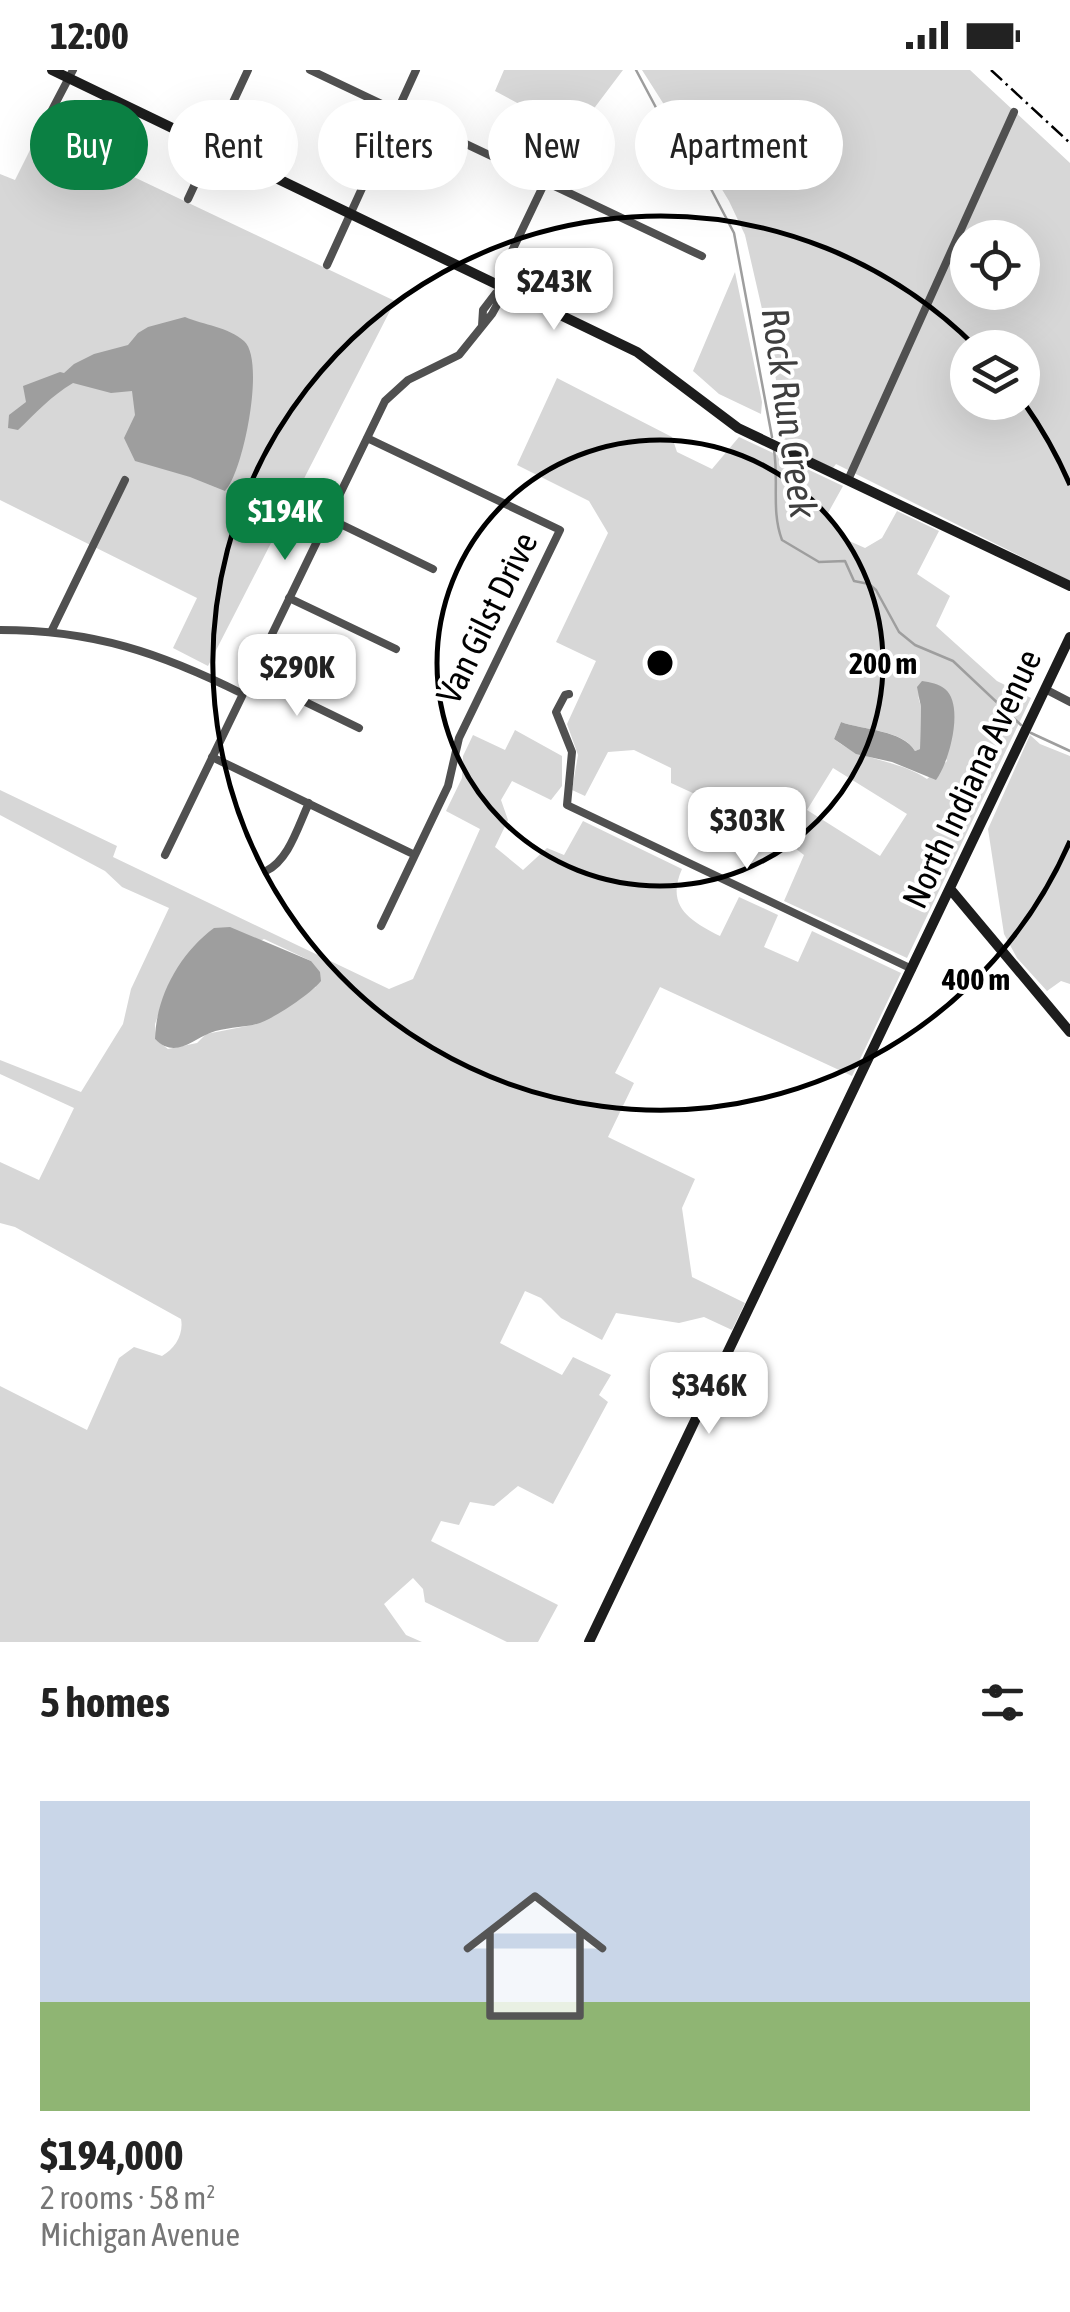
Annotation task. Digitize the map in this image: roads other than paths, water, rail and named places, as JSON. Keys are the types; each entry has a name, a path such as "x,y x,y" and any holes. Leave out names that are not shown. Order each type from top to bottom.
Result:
{"street":[{"path":"52,70 71,74 168,125"},
{"path":"234,100 248,70"},
{"path":"310,70 372,100"},
{"path":"402,100 416,70"},
{"path":"57,100 71,74"},
{"path":"848,480 1014,112"},
{"path":"298,189 497,289 649,358 707,408 760,439 1070,586"},
{"path":"188,199 192,190"},
{"path":"328,265 362,190"},
{"path":"165,855 385,402 396,388 459,355 482,326 497,305 497,289 541,190"},
{"path":"562,190 702,256"},
{"name":"Van Gilst Drive","path":"367,438 560,530 459,738 448,786 381,926"},
{"path":"50,632 125,480"},
{"path":"328,518 433,568"},
{"path":"289,598 396,650"},
{"path":"0,630 50,632 139,648 243,694"},
{"name":"North Indiana Avenue","path":"589,1642 1070,637"},
{"path":"252,676 359,728"},
{"path":"1045,689 1070,702"},
{"path":"569,694 556,712 572,752 567,805 912,969"},
{"path":"212,757 415,855"},
{"path":"266,871 283,858 309,803"},
{"path":"951,890 1070,1032"}],"waterway":[{"name":"Rock Run Creek","path":"636,70 734,233 772,437"},
{"name":"Rock Run Creek","path":"774,450 777,518 782,540 819,562 845,561 854,581 876,590 899,632 915,645 953,661 1021,725"},
{"name":"Rock Run Creek","path":"1031,733 1070,751"}],"railway":[{"path":"991,70 1070,143"}]}
